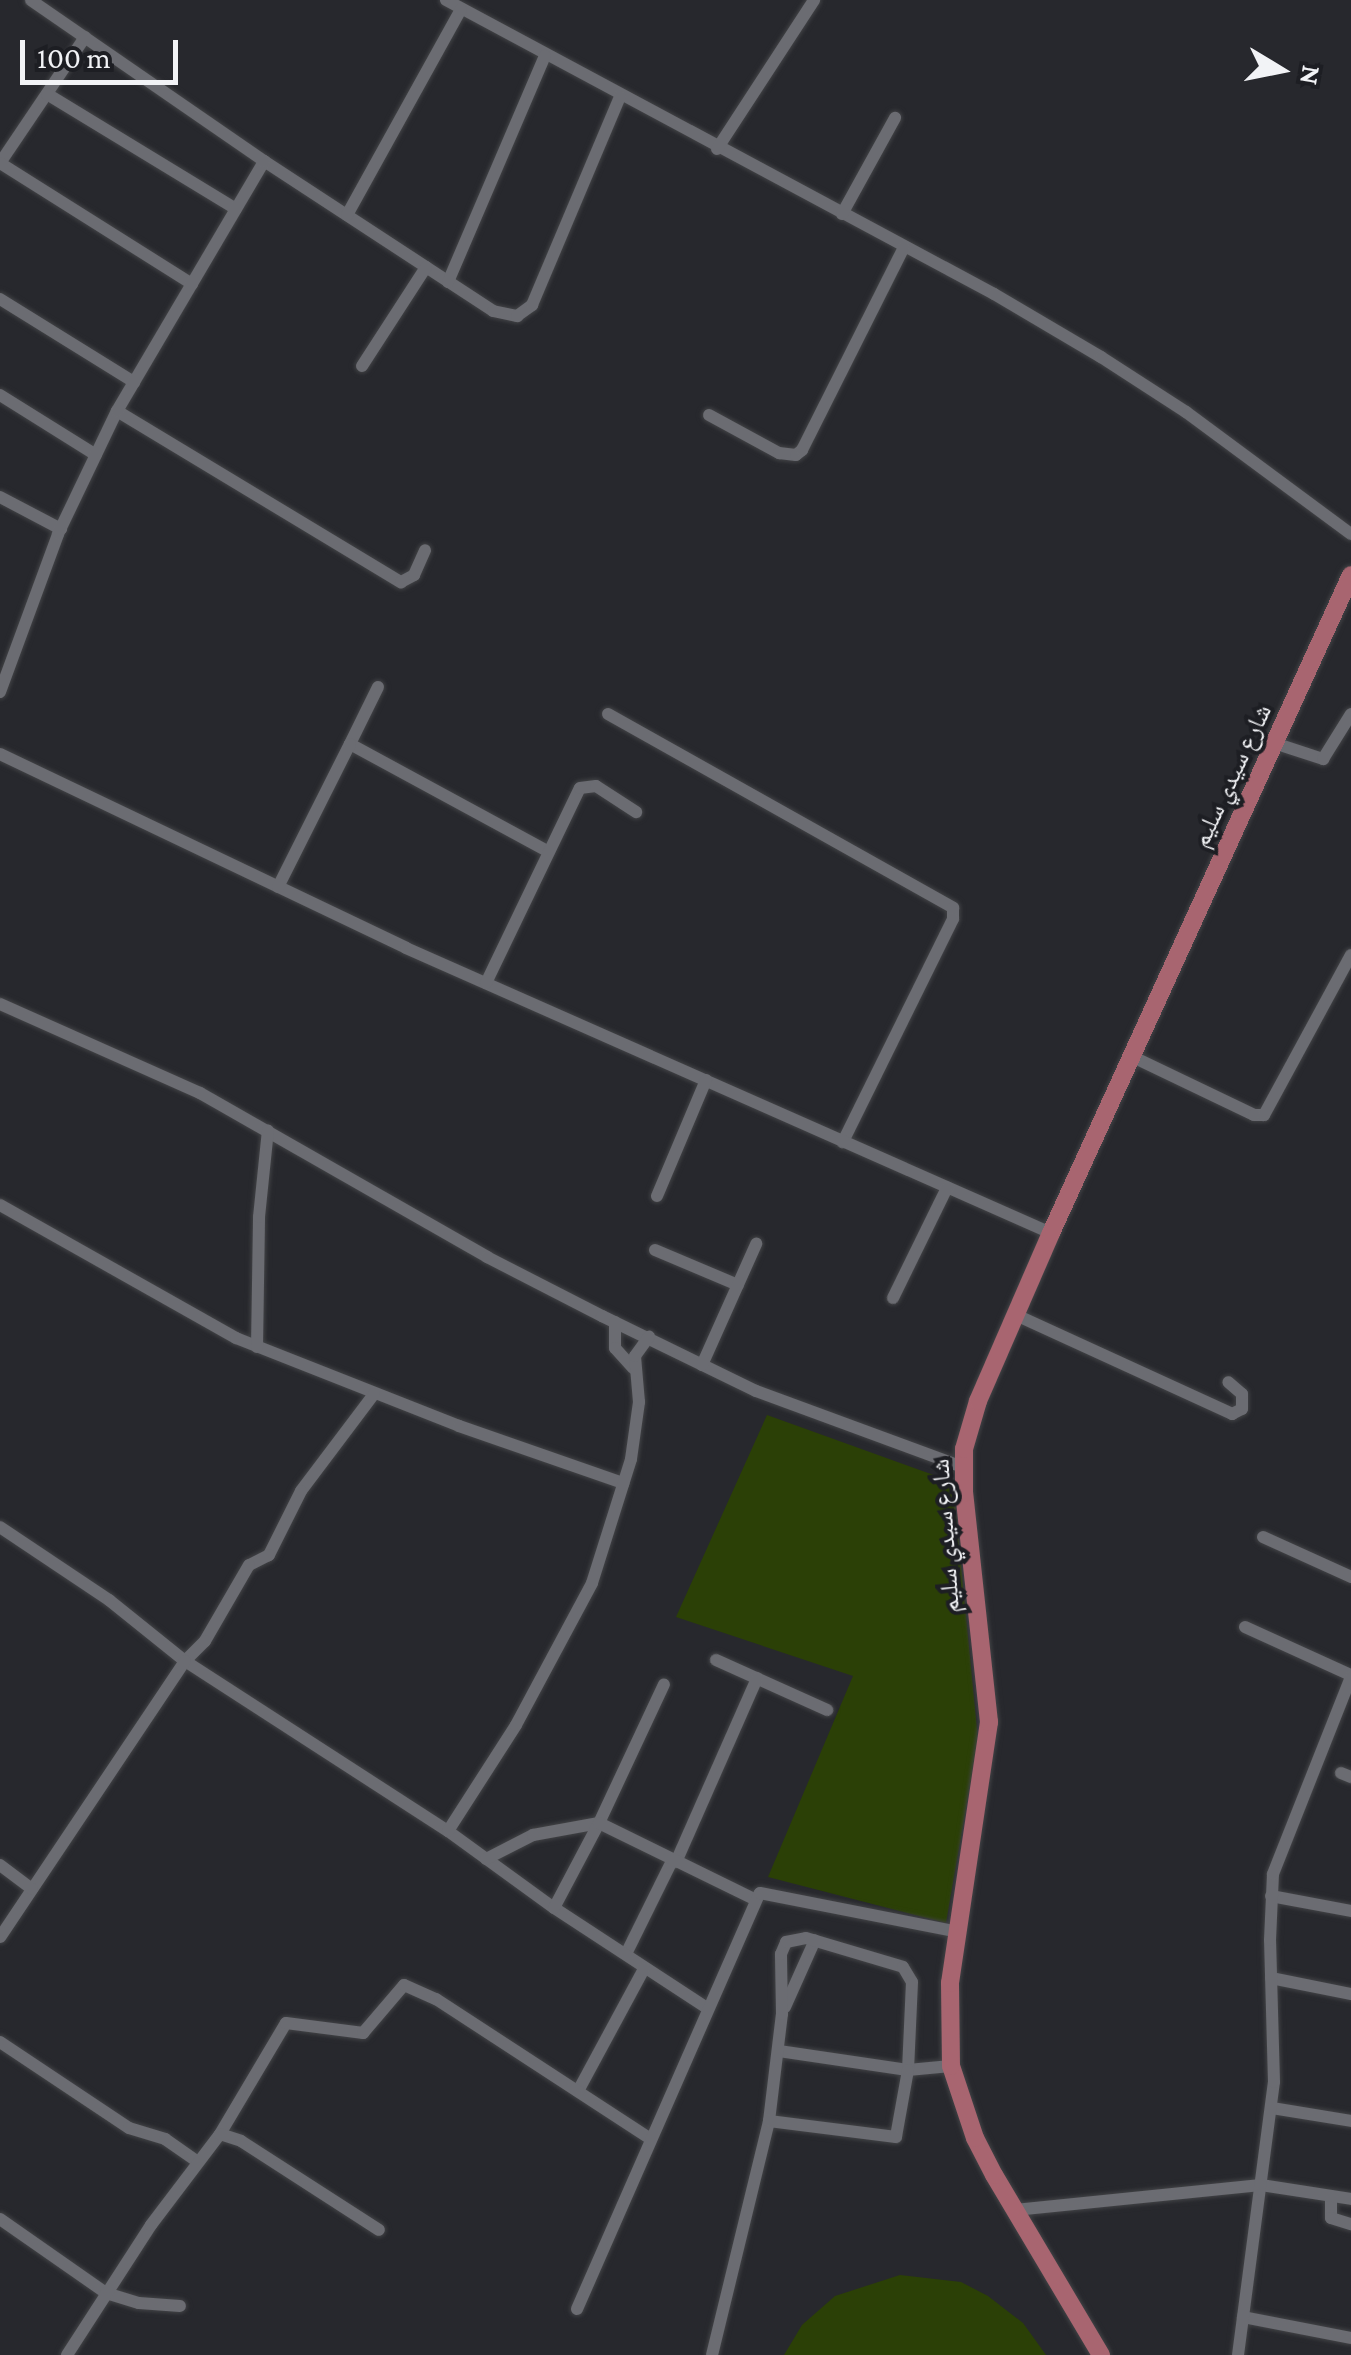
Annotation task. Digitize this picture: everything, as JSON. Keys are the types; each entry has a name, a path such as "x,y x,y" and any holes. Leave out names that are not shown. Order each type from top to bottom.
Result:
{"main road":[{"name":"شارع سيدي سليم","path":"1100,2355 976,2138 951,2066 948,2009 989,1722 963,1468 978,1401 1051,1233 1351,576"}],"street":[{"path":"31,0 264,160 493,311 507,316 526,313 620,97"},
{"path":"717,148 814,0"},
{"path":"347,214 452,3 1116,366 1186,412 1351,534"},
{"path":"85,37 0,163 192,284"},
{"path":"448,282 545,56"},
{"path":"47,94 236,210"},
{"path":"842,214 895,118"},
{"path":"0,692 5,664 116,411 264,160"},
{"path":"709,416 779,453 796,455 802,450 904,247"},
{"path":"362,366 426,267"},
{"path":"0,299 134,382"},
{"path":"0,395 96,454"},
{"path":"116,411 401,582 414,575 425,550"},
{"path":"0,497 61,529"},
{"path":"278,888 378,687"},
{"path":"608,714 955,912 843,1142"},
{"path":"1274,743 1323,759 1351,714"},
{"path":"350,744 548,852"},
{"path":"0,754 486,983 1051,1233"},
{"path":"486,983 580,788 586,784 636,812"},
{"path":"1131,1056 1254,1115 1264,1115 1351,955"},
{"path":"0,1004 150,1068 268,1130 486,1257 756,1391 963,1468"},
{"path":"657,1196 706,1080"},
{"path":"258,1347 260,1217 268,1130"},
{"path":"893,1298 947,1188"},
{"path":"0,1205 95,1256 198,1320 258,1347 374,1394 623,1483"},
{"path":"702,1364 756,1244"},
{"path":"654,1250 738,1285"},
{"path":"1016,1315 1232,1414 1242,1410 1242,1394 1228,1382"},
{"path":"615,1322 615,1348 634,1368"},
{"path":"448,1831 516,1725 582,1606 623,1483 638,1419 634,1368 640,1346 649,1337"},
{"path":"0,1937 185,1661 205,1640 249,1564 269,1554 301,1491 374,1394"},
{"path":"0,1527 110,1600 185,1661 448,1831 554,1908 707,2008"},
{"path":"1263,1537 1351,1577"},
{"path":"1238,2355 1272,2108 1271,1896 1280,1853 1351,1676 1244,1627"},
{"path":"716,1660 828,1710"},
{"path":"626,1954 674,1862 757,1678"},
{"path":"554,1908 600,1823 664,1684"},
{"path":"486,1859 533,1835 600,1823 754,1900"},
{"path":"0,1865 32,1888"},
{"path":"577,2309 754,1900 766,1892 958,1932"},
{"path":"1271,1896 1351,1911"},
{"path":"712,2355 769,2121 782,2014 781,1954 786,1942 792,1938 815,1940 903,1967 909,1974 908,2070 900,2130 892,2140 769,2121"},
{"path":"782,2014 815,1940"},
{"path":"578,2091 644,1969"},
{"path":"1271,1978 1351,1994"},
{"path":"67,2355 220,2134 286,2023 363,2033 404,1986 436,1999 649,2138"},
{"path":"0,2042 129,2128 165,2139 198,2162"},
{"path":"779,2051 908,2070 951,2066"},
{"path":"1272,2108 1351,2120"},
{"path":"220,2134 241,2141 378,2230"},
{"path":"1014,2210 1262,2185 1351,2199"},
{"path":"1331,2196 1331,2218 1351,2224"},
{"path":"0,2218 106,2294 138,2303 180,2306"},
{"path":"1243,2317 1351,2338"}],"green space":[{"path":"767,1415 953,1482 978,1739 946,1923 768,1877 853,1676 676,1617"},
{"path":"900,2275 961,2282 988,2296 1023,2323 1046,2355 784,2355 802,2325 835,2296"}]}
